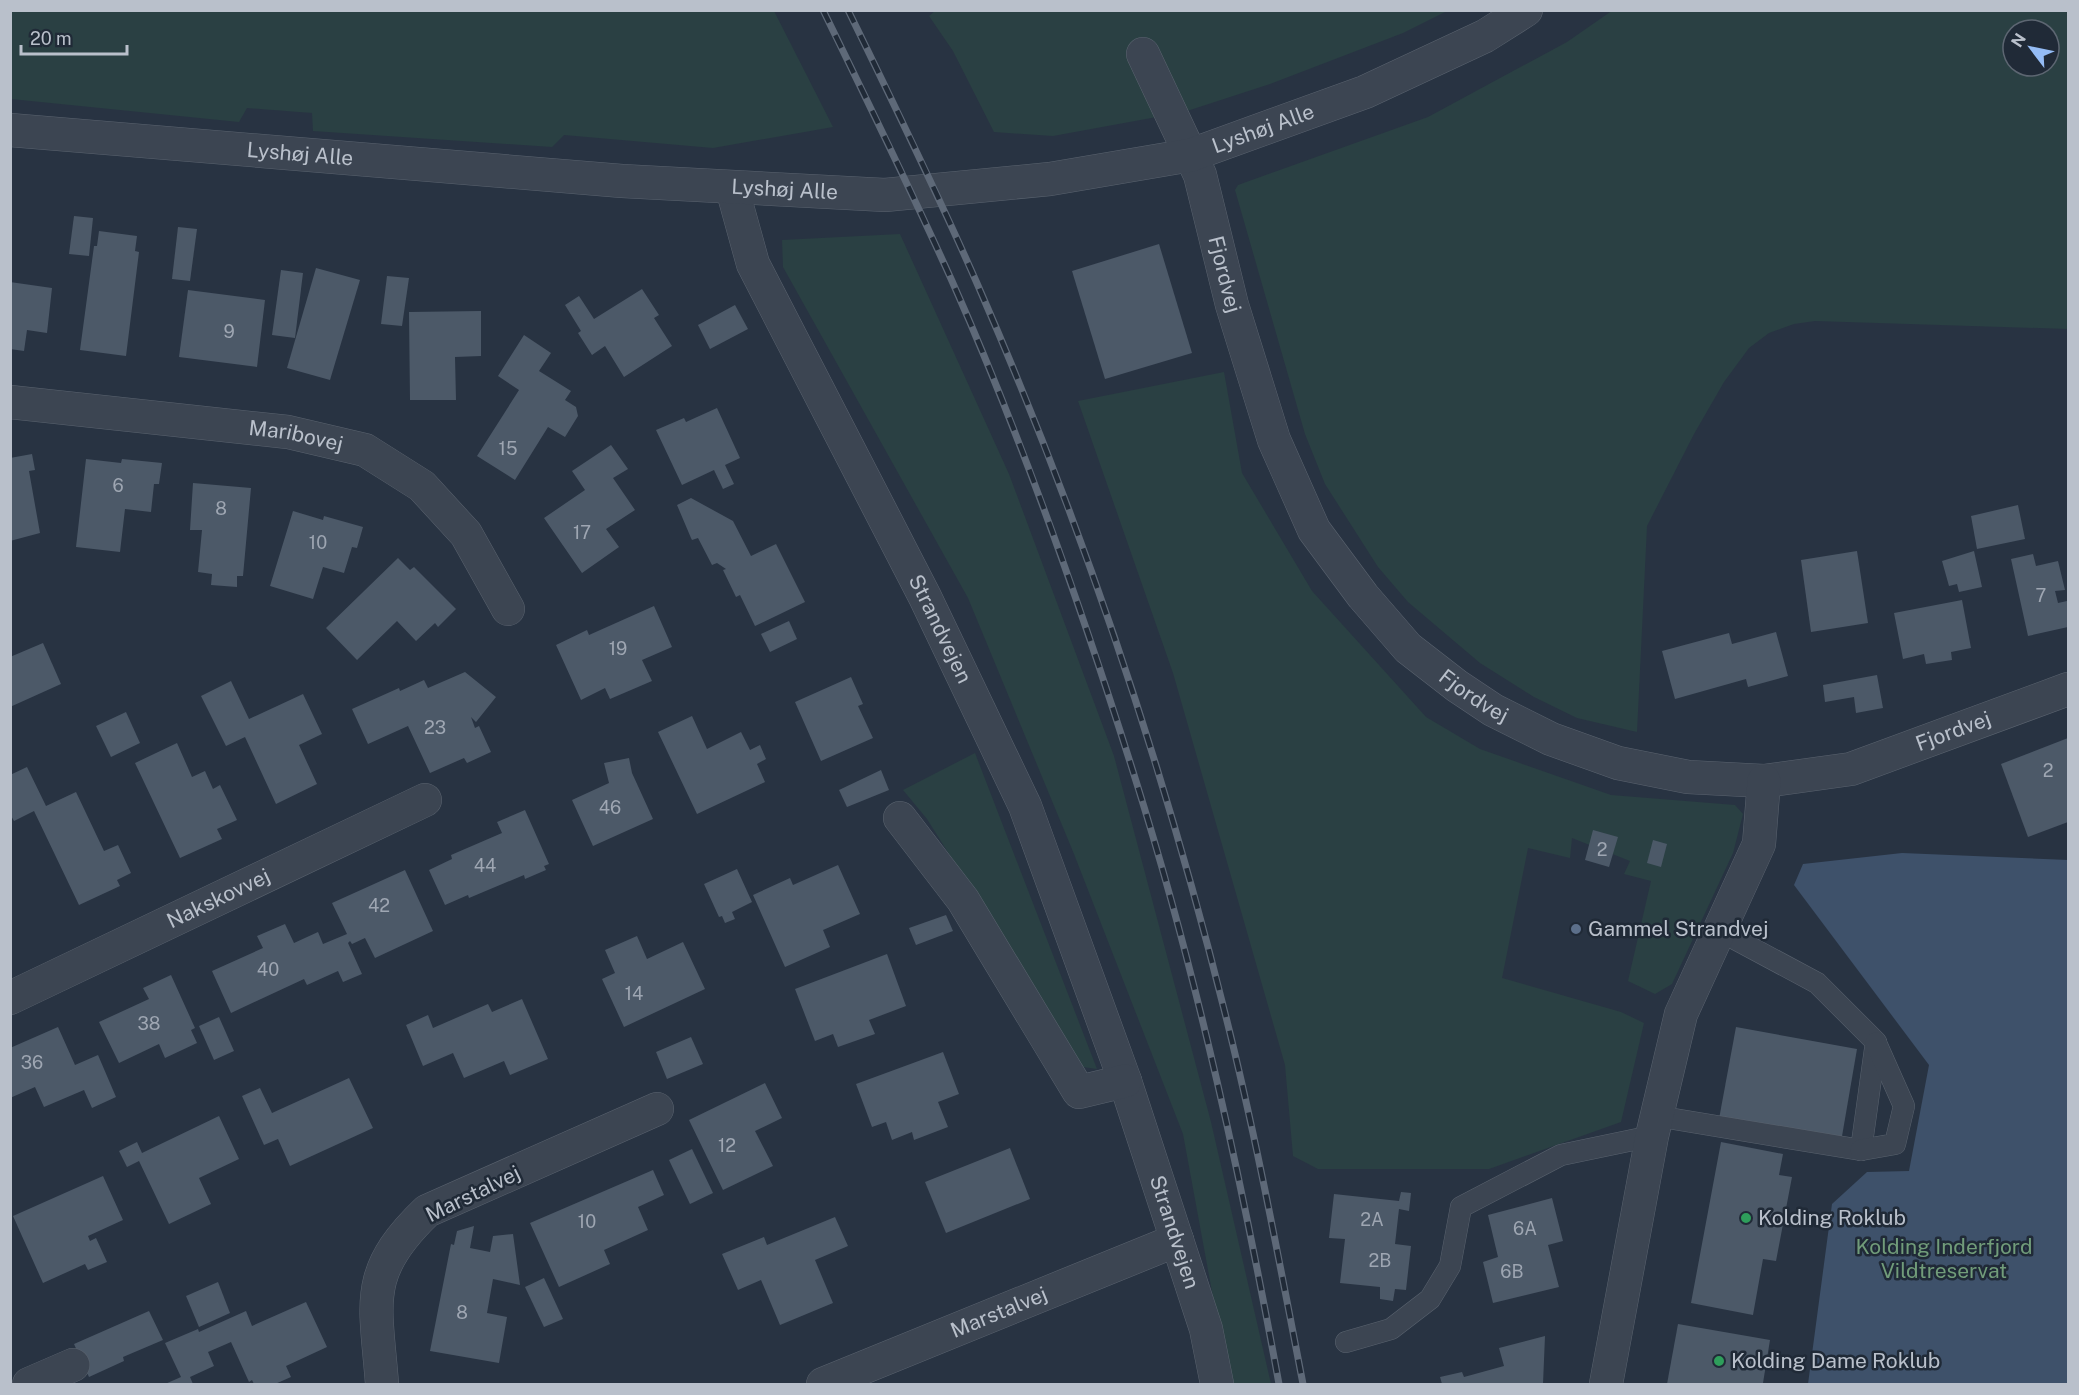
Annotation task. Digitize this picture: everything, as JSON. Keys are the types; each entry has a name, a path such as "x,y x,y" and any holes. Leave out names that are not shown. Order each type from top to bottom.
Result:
{"street":[{"name":"Lyshøj Alle","path":"10,130 732,188 885,195 1050,179 1191,155 1365,92 1485,36 1526,10"},
{"name":"Fjordvej","path":"1143,54 1200,175 1232,305 1278,449 1314,530 1363,596 1408,648 1457,686 1492,710 1551,740 1618,763 1688,777 1764,781 1851,769 2068,689"},
{"name":"Strandvejen","path":"732,188 753,264 925,597 1025,806 1125,1081 1206,1329 1217,1384"},
{"name":"Maribovej","path":"10,402 288,432 365,450 422,486 466,534 508,609"},
{"path":"1606,1384 1654,1126 1681,1014 1759,844 1764,781"},
{"name":"Nakskovvej","path":"10,998 425,800"},
{"path":"900,818 963,900 1079,1092 1125,1081"},
{"name":"Marstalvej","path":"382,1384 375,1295 383,1265 404,1234 427,1211 657,1109"},
{"name":"Marstalvej","path":"823,1384 1177,1240"},
{"path":"29,1384 73,1365"}],"lane":[{"path":"1346,1342 1391,1329 1430,1299 1449,1266 1461,1207 1561,1155 1654,1126 1861,1150 1895,1144 1904,1106 1876,1042 1817,983 1720,931"},
{"path":"1861,1150 1876,1042"}],"green space":[{"path":"936,10 1447,11 1403,33 1270,84 1184,112 1053,136 994,132 953,51 929,16"},
{"path":"1613,10 2068,11 2068,329 1815,321 1794,324 1769,333 1749,348 1724,382 1694,434 1647,526 1637,732 1577,718 1534,697 1480,663 1408,602 1378,567 1325,484 1305,434 1235,190 1238,185 1428,117 1567,42"},
{"path":"10,11 774,11 833,127 713,148 564,135 552,147 313,131 312,113 247,108 239,122 11,99"},
{"path":"900,234 1009,474 1114,756 1211,1122 1271,1384 1229,1384 1183,1134 1074,854 968,598 783,267 782,240"},
{"path":"1224,372 1242,473 1312,591 1426,717 1480,749 1611,795 1735,805 1743,814 1733,853 1672,984 1655,994 1628,981 1651,881 1624,874 1630,861 1572,838 1570,858 1528,848 1502,978 1621,1012 1644,1023 1621,1122 1489,1169 1318,1169 1293,1156 1285,1065 1173,673 1078,401"},
{"path":"975,753 1097,1069 1083,1067 927,819 903,790"}],"water":[{"name":"Kolding Inderfjord Vildtreservat","path":"1902,853 2068,860 2068,1384 1808,1384 1832,1204 1867,1172 1909,1171 1929,1065 1794,885 1803,864"}],"building":[{"path":"74,216 93,218 89,256 69,254"},
{"path":"178,227 197,229 190,281 172,279"},
{"path":"99,231 137,236 135,251 139,252 126,356 80,350 94,246 97,246"},
{"path":"1159,244 1192,353 1105,379 1072,271"},
{"path":"316,268 360,280 330,380 287,368"},
{"path":"281,270 303,273 295,338 272,335"},
{"path":"387,276 409,278 402,326 381,324"},
{"path":"10,282 52,288 47,333 27,330 24,351 10,349"},
{"path":"642,289 659,315 654,318 672,346 624,377 605,346 592,355 578,333 581,331 565,305 579,296 594,319"},
{"path":"188,290 265,300 257,367 179,357"},
{"path":"735,305 748,329 710,349 698,325"},
{"path":"481,311 481,356 455,357 456,400 410,400 409,312"},
{"path":"524,335 551,353 539,371 571,391 565,400 576,407 578,416 565,437 548,427 515,480 477,456 519,390 498,376"},
{"path":"717,408 740,458 725,465 734,484 723,489 714,470 682,485 656,430 684,418 686,422"},
{"path":"611,445 628,469 613,478 635,510 606,529 619,547 582,573 544,518 585,490 572,471"},
{"path":"32,454 35,470 29,471 40,533 10,541 10,458"},
{"path":"86,459 121,463 122,459 162,463 159,484 154,484 151,512 125,509 120,552 76,547"},
{"path":"193,483 251,488 243,576 237,576 237,587 211,585 212,574 198,572 202,530 190,530"},
{"path":"691,498 733,521 751,556 776,544 805,602 755,626 740,595 736,597 723,570 726,569 717,563 712,565 698,538 692,540 677,505"},
{"path":"2018,505 2025,539 1977,549 1971,516"},
{"path":"293,511 323,520 324,516 363,527 357,548 352,547 344,573 323,567 313,599 270,586"},
{"path":"1857,551 1868,623 1811,632 1801,560"},
{"path":"1974,551 1982,587 1959,592 1957,584 1949,586 1942,561"},
{"path":"2033,554 2036,566 2058,561 2065,590 2055,591 2058,603 2067,601 2068,627 2028,636 2011,559"},
{"path":"398,558 410,570 414,567 456,609 438,627 435,623 416,641 397,621 357,660 326,628"},
{"path":"1962,600 1971,648 1951,652 1952,660 1926,664 1924,654 1903,659 1894,613"},
{"path":"654,606 672,647 642,660 652,681 610,699 605,688 581,700 556,645 587,630 589,635"},
{"path":"789,621 797,639 770,652 761,634"},
{"path":"1776,632 1788,676 1748,687 1746,679 1675,699 1662,651 1729,633 1732,644"},
{"path":"43,643 61,684 10,707 10,657"},
{"path":"465,672 496,697 476,722 471,717 475,728 479,726 491,752 467,763 464,758 430,773 408,726 368,744 352,709 399,688 400,691 424,680 428,688"},
{"path":"1877,675 1883,708 1856,713 1854,697 1825,702 1823,685"},
{"path":"851,677 863,704 858,706 873,738 821,761 795,702"},
{"path":"231,681 249,719 303,694 322,734 299,745 317,784 276,804 245,737 226,746 201,696"},
{"path":"126,712 140,743 111,757 96,726"},
{"path":"692,716 707,749 741,732 750,750 760,745 766,759 757,764 765,782 697,814 658,732"},
{"path":"2068,738 2068,822 2028,837 2001,764"},
{"path":"177,743 192,777 205,771 213,789 220,785 237,820 217,829 222,839 180,858 135,763"},
{"path":"629,758 632,773 653,819 593,846 572,800 609,783 604,763"},
{"path":"27,767 46,806 76,792 104,851 118,845 131,873 117,880 120,886 79,905 34,811 14,821 10,814 10,775"},
{"path":"881,770 889,790 847,807 839,790"},
{"path":"525,810 549,864 544,866 546,870 525,879 524,875 469,898 468,895 445,905 429,870 452,859 451,855 502,833 497,822"},
{"path":"1593,830 1618,837 1609,867 1585,860"},
{"path":"1653,840 1667,844 1661,867 1647,863"},
{"path":"838,865 860,914 823,930 830,947 785,967 753,895 790,878 793,885"},
{"path":"737,869 752,902 732,912 735,919 725,923 722,916 719,917 704,884"},
{"path":"405,870 433,931 375,958 365,938 352,944 350,941 348,943 362,974 343,982 338,971 307,985 304,979 231,1013 212,971 263,948 257,936 285,924 294,943 318,932 323,944 347,934 332,903"},
{"path":"946,915 953,931 916,945 909,928"},
{"path":"637,936 647,959 683,942 705,989 624,1027 602,979 615,973 605,950"},
{"path":"887,954 906,1006 869,1020 875,1034 838,1047 833,1034 815,1041 795,989"},
{"path":"171,975 195,1028 191,1030 197,1043 165,1058 159,1044 119,1063 99,1022 149,999 143,988"},
{"path":"522,999 548,1059 510,1075 504,1061 464,1078 453,1053 423,1066 406,1025 428,1015 433,1028 488,1004 492,1012"},
{"path":"219,1017 234,1051 214,1060 199,1026"},
{"path":"58,1027 75,1065 98,1055 116,1097 92,1108 84,1090 44,1107 35,1087 10,1098 10,1048"},
{"path":"1736,1027 1857,1049 1841,1142 1719,1119"},
{"path":"691,1037 703,1064 667,1079 656,1052"},
{"path":"943,1052 959,1094 938,1102 948,1127 914,1140 912,1132 892,1140 886,1122 872,1127 856,1084"},
{"path":"349,1078 373,1128 290,1166 278,1139 264,1145 242,1096 260,1088 272,1113"},
{"path":"765,1083 782,1118 755,1131 773,1166 723,1190 689,1120"},
{"path":"219,1116 239,1159 199,1178 211,1204 169,1224 139,1161 127,1167 119,1151 137,1142 142,1153"},
{"name":"Kolding Roklub","path":"1721,1142 1783,1154 1779,1175 1792,1177 1776,1261 1763,1259 1753,1315 1691,1303"},
{"path":"1010,1148 1030,1199 946,1233 925,1182"},
{"path":"692,1149 713,1193 690,1204 669,1160"},
{"path":"653,1170 664,1195 638,1207 648,1230 604,1250 610,1264 559,1287 530,1223"},
{"path":"103,1176 123,1220 88,1236 90,1241 96,1238 107,1262 88,1270 85,1264 43,1283 13,1216"},
{"path":"1401,1192 1411,1193 1409,1211 1399,1209 1395,1244 1411,1246 1406,1290 1395,1289 1393,1301 1380,1299 1380,1287 1340,1283 1345,1239 1329,1238 1334,1194 1399,1201"},
{"path":"1552,1198 1563,1241 1548,1245 1559,1287 1493,1303 1483,1262 1498,1257 1488,1215"},
{"path":"835,1217 848,1246 815,1260 833,1303 780,1325 761,1280 738,1290 722,1254 764,1237 767,1245"},
{"path":"474,1226 470,1248 490,1252 493,1236 513,1234 520,1285 493,1279 487,1313 507,1317 499,1363 430,1351 451,1244 454,1245 457,1231"},
{"path":"544,1278 563,1319 544,1327 525,1287"},
{"path":"218,1282 230,1313 199,1327 186,1296"},
{"path":"306,1302 327,1347 286,1366 291,1377 275,1384 254,1384 252,1380 249,1382 231,1342 208,1352 214,1366 190,1377 193,1384 165,1384 181,1377 165,1343 198,1329 199,1332 246,1311 252,1326"},
{"path":"149,1311 163,1340 123,1357 124,1361 89,1377 74,1344"},
{"name":"Kolding Dame Roklub","path":"1678,1324 1770,1340 1763,1383 1667,1384"},
{"path":"1545,1336 1543,1384 1442,1384 1440,1377 1462,1372 1464,1377 1504,1366 1499,1348"}],"railway":[{"path":"823,10 921,213 978,342 1028,466 1095,654 1158,855 1199,1005 1234,1156 1279,1384"},
{"path":"848,10 945,213 1014,370 1084,550 1116,642 1174,827 1225,1013 1257,1152 1303,1384"}],"place":[{"name":"Gammel Strandvej","path":"1576,929"},
{"name":"Kolding Roklub","path":"1746,1218"},
{"name":"Kolding Dame Roklub","path":"1719,1361"}]}
